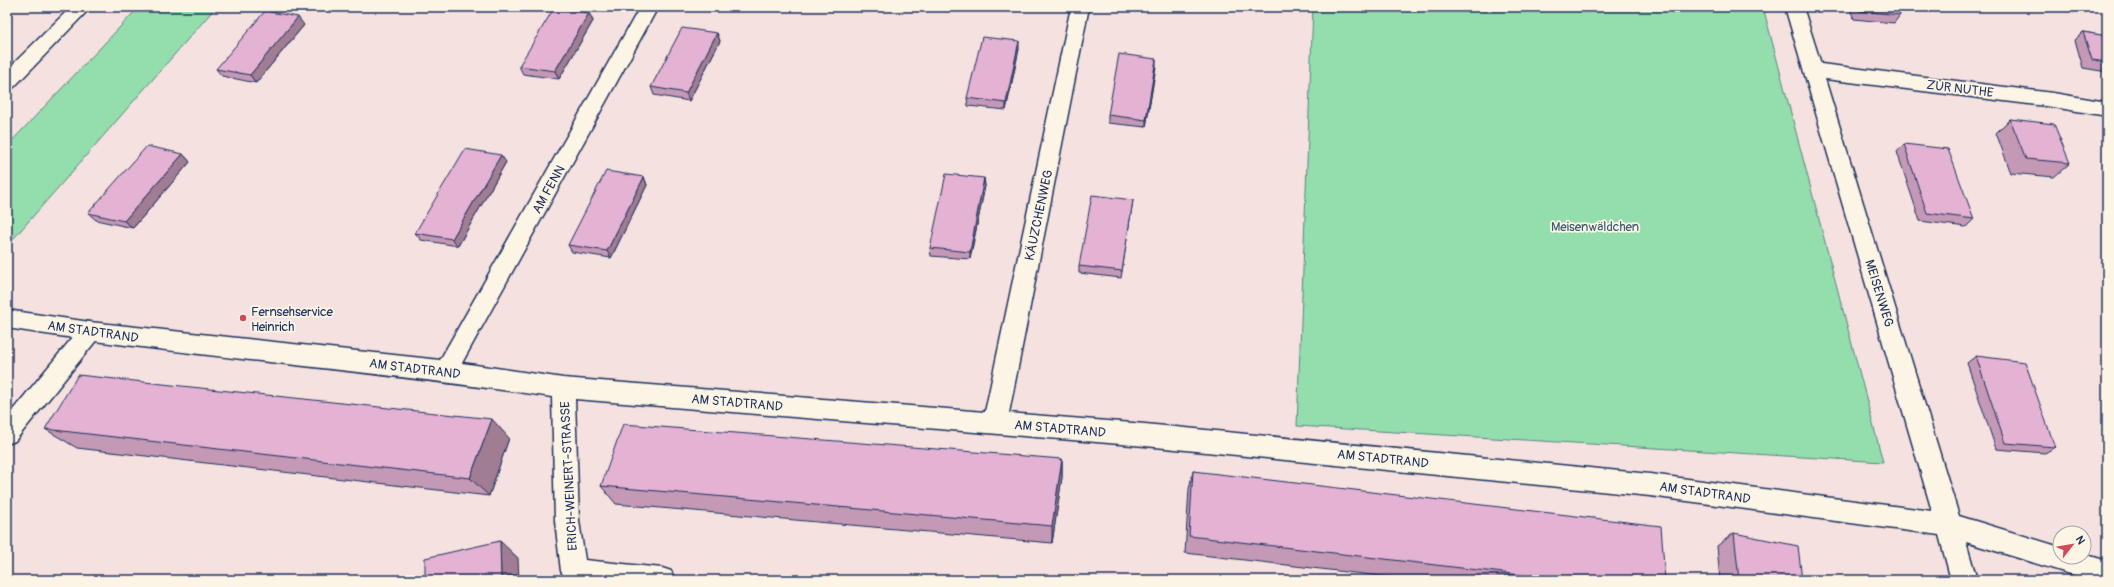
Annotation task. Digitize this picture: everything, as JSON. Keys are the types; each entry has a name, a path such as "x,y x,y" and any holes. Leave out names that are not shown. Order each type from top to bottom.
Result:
{"street":[{"path":"7,82 82,7"},
{"name":"AM FENN","path":"446,371 649,7"},
{"name":"KÄUZCHENWEG","path":"995,422 1080,7"},
{"name":"MEISENWEG","path":"1794,7 1949,525 1964,580"},
{"name":"ZUR NUTHE","path":"1812,70 2053,100 2107,109"},
{"name":"AM STADTRAND","path":"7,319 90,332 446,371 563,388 995,422 1152,436 1650,485 1949,525 2107,573"},
{"name":"ERICH-WEINERT-STRASSE","path":"563,388 567,521 574,571 662,580"}],"lane":[{"path":"7,434 90,332"}],"green space":[{"path":"139,7 216,7 7,246 7,146"},
{"name":"Meisenwäldchen","path":"1313,7 1763,7 1883,462 1297,426"}],"building":[{"path":"1858,7 1897,7 1900,15 1860,11"},
{"path":"554,8 589,13 555,71 519,66"},
{"path":"265,11 298,17 250,75 216,69"},
{"path":"682,28 717,33 686,93 651,87"},
{"path":"2083,32 2107,36 2107,62 2092,60"},
{"path":"982,37 1019,41 1006,103 967,98"},
{"path":"1119,54 1156,59 1146,120 1108,115"},
{"path":"2010,119 2054,124 2070,163 2026,159"},
{"path":"1904,144 1948,149 1974,219 1927,213"},
{"path":"147,146 183,154 124,221 88,213"},
{"path":"465,149 501,155 452,239 415,233"},
{"path":"606,171 644,177 607,251 568,245"},
{"path":"946,174 984,178 970,252 930,248"},
{"path":"1092,195 1133,200 1122,271 1079,266"},
{"path":"1976,356 2025,362 2055,447 2005,443"},
{"path":"78,375 492,419 470,478 45,429"},
{"path":"623,424 1062,459 1052,526 601,486"},
{"path":"1193,471 1661,526 1665,580 1563,580 1189,536"},
{"path":"1734,533 1798,546 1802,580 1739,580"},
{"path":"500,541 501,580 425,580 425,558"}],"place":[{"name":"Fernsehservice Heinrich","path":"243,318"}]}
